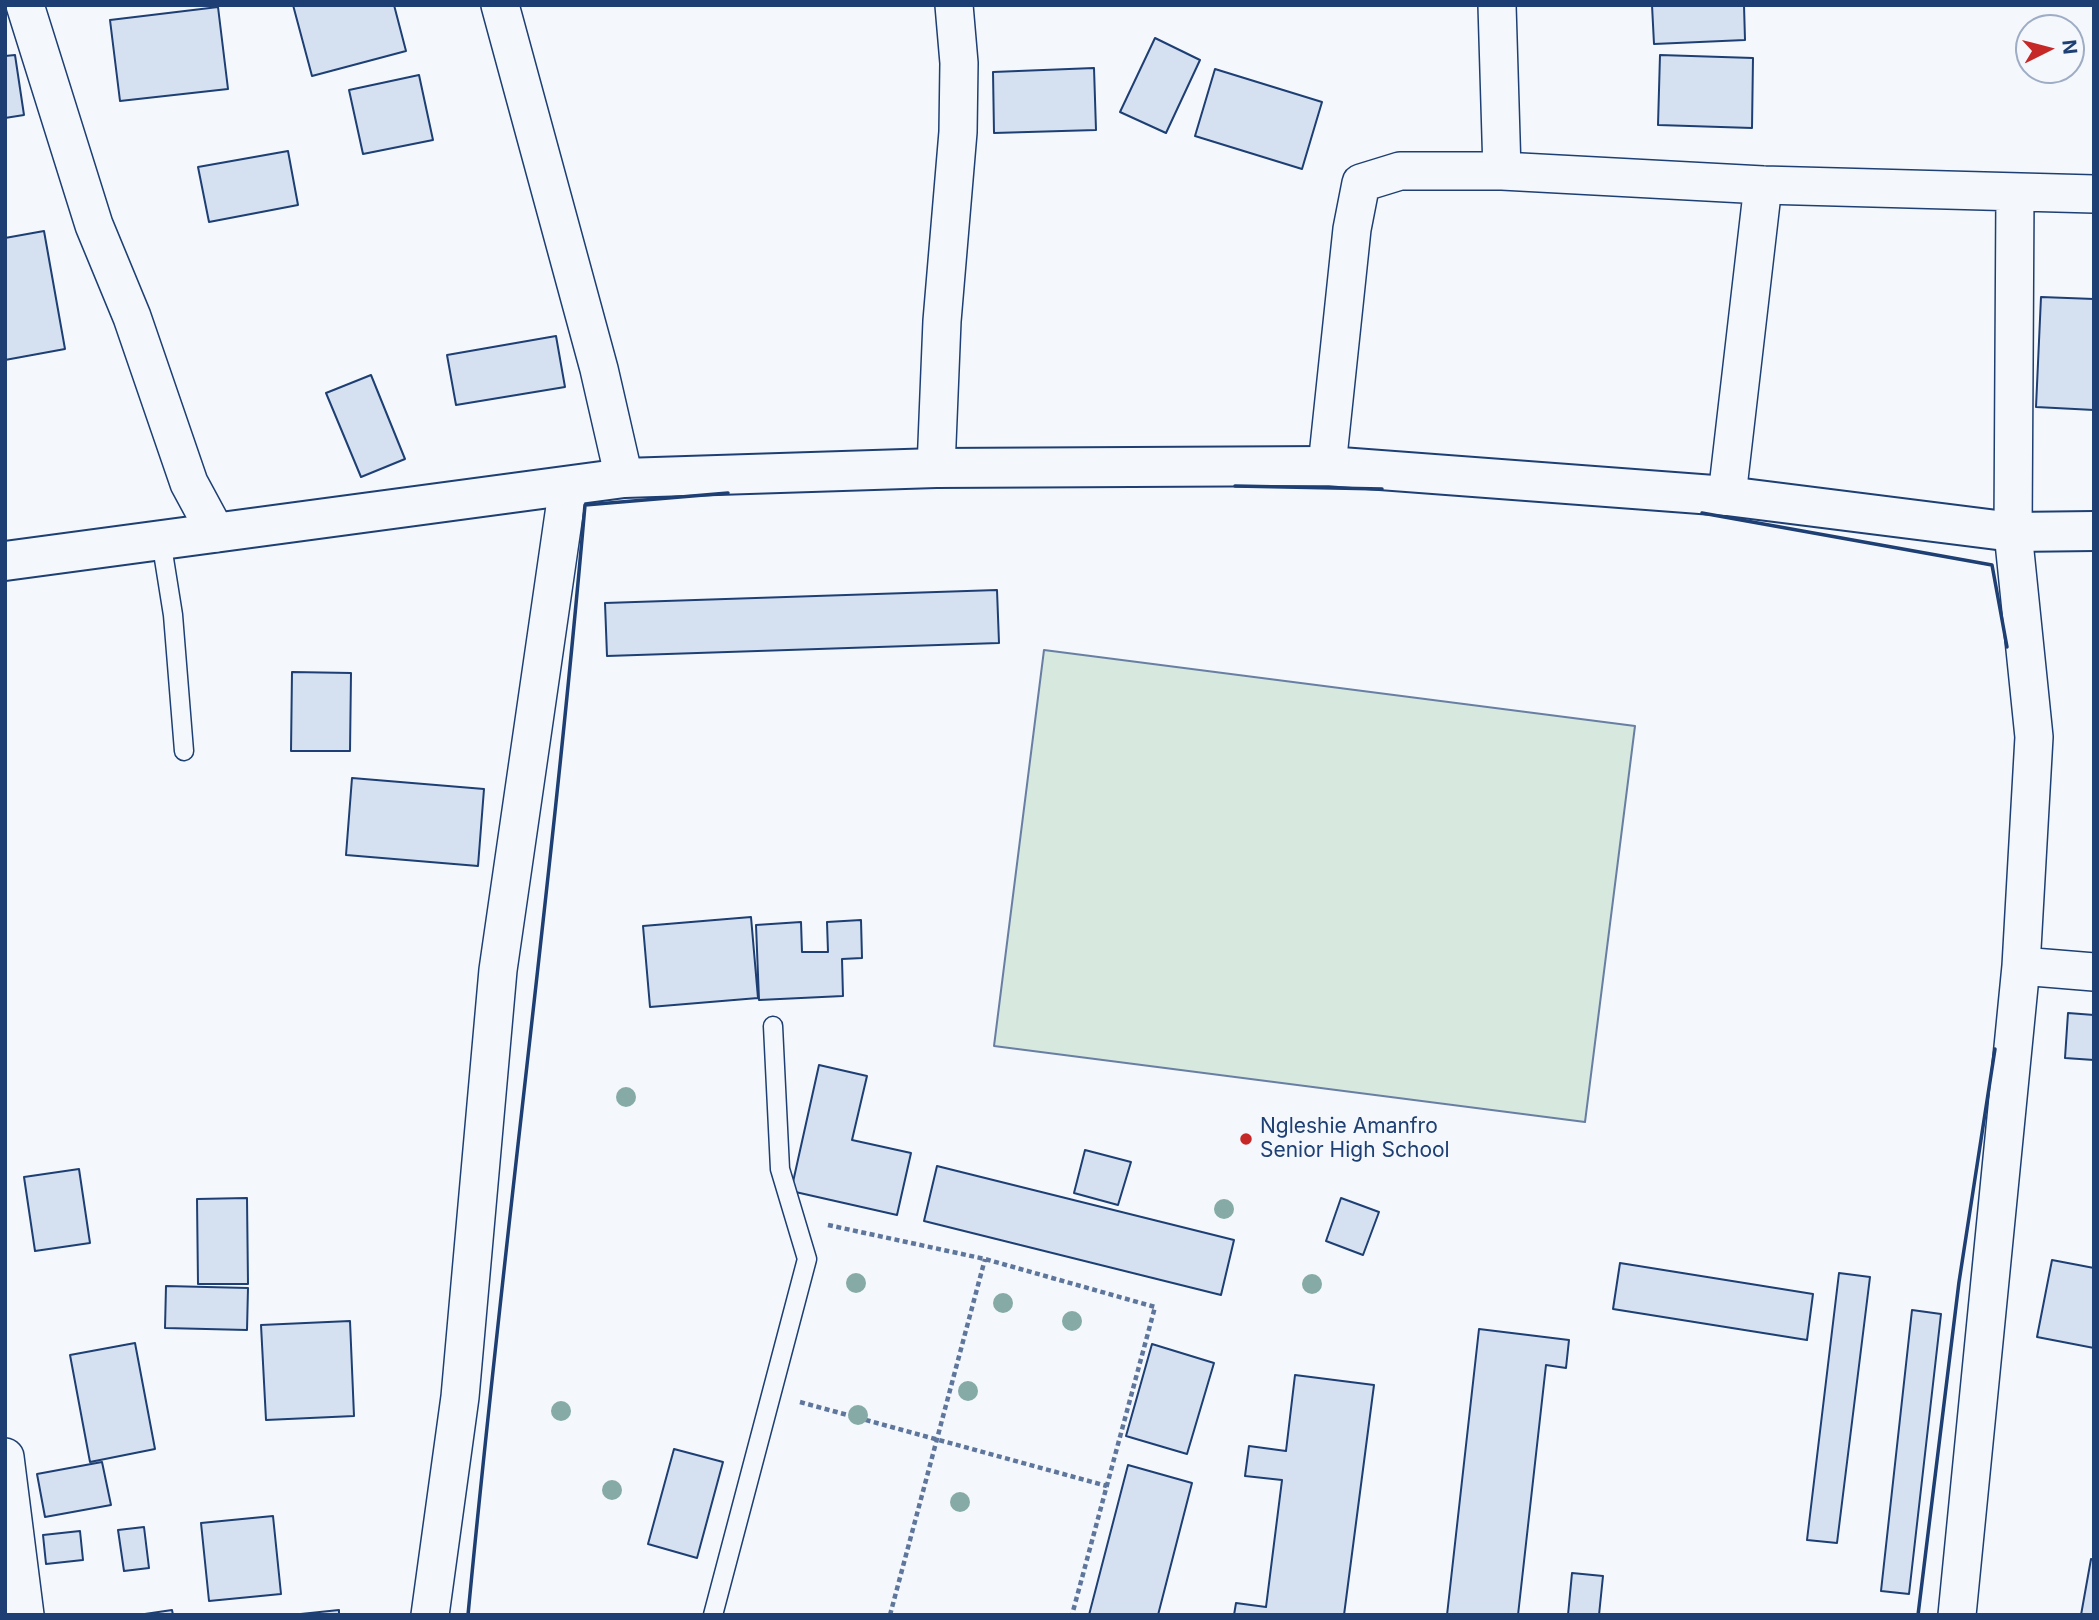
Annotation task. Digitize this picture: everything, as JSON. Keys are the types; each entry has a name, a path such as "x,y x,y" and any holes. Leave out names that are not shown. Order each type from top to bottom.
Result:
{"street":[{"path":"25,5 94,225 132,317 189,483 216,533"},
{"path":"500,5 599,369 624,478"},
{"path":"936,468 942,321 958,132 959,63 954,5"},
{"path":"1497,5 1502,172"},
{"path":"1327,466 1352,229 1361,183 1399,171 1502,172 1763,185 2094,194"},
{"path":"1727,496 1763,185"},
{"path":"1957,1615 2021,966 2034,737 2013,532 2014,193"},
{"path":"5,561 624,478 936,468 1327,466 1727,496 2013,532 2094,531"},
{"path":"430,1615 460,1397 498,970 568,486"},
{"path":"2021,966 2094,972"},
{"path":"5,1457 25,1615"}],"lane":[{"path":"161,540 173,615 184,751"},
{"path":"713,1615 807,1259 780,1169 773,1026"}],"path":[{"path":"795,1217 985,1259 1155,1307 1072,1615"},
{"path":"890,1615 985,1259"},
{"path":"771,1394 1107,1486"}],"shaded area":[{"path":"1044,650 1635,726 1585,1122 994,1046"}],"building":[{"path":"293,5 394,5 406,51 312,76"},
{"path":"1652,5 1744,5 1745,40 1654,44"},
{"path":"218,7 228,89 120,101 110,20"},
{"path":"1155,38 1200,60 1166,133 1120,112"},
{"path":"15,55 24,115 5,118 5,56"},
{"path":"1660,55 1753,58 1752,128 1658,125"},
{"path":"1094,68 1096,130 994,133 993,72"},
{"path":"1215,69 1322,102 1302,169 1195,136"},
{"path":"419,75 433,140 363,154 349,90"},
{"path":"288,151 298,205 209,222 198,167"},
{"path":"44,231 65,349 5,360 5,238"},
{"path":"2041,297 2094,299 2094,410 2036,407"},
{"path":"556,336 565,387 456,405 447,355"},
{"path":"371,375 405,459 361,477 326,393"},
{"path":"997,590 999,643 607,656 605,603"},
{"path":"292,672 351,673 350,751 291,751"},
{"path":"352,778 484,789 478,866 346,855"},
{"path":"751,917 758,998 650,1007 643,926"},
{"path":"861,920 862,958 842,959 843,996 759,1000 756,925 801,922 802,952 828,952 827,922"},
{"path":"2068,1013 2094,1015 2094,1060 2065,1058"},
{"path":"819,1065 867,1076 852,1140 911,1153 897,1215 791,1191"},
{"path":"1085,1150 1131,1162 1118,1205 1074,1193"},
{"path":"937,1166 1234,1240 1221,1295 924,1221"},
{"path":"79,1169 90,1243 35,1251 24,1177"},
{"path":"247,1198 248,1284 198,1284 197,1199"},
{"path":"1341,1198 1379,1212 1363,1255 1326,1241"},
{"path":"2052,1260 2094,1268 2094,1348 2037,1337"},
{"path":"1620,1263 1813,1294 1807,1340 1613,1309"},
{"path":"1839,1273 1870,1277 1837,1543 1807,1540"},
{"path":"166,1286 248,1288 247,1330 165,1328"},
{"path":"1912,1310 1941,1314 1909,1594 1881,1591"},
{"path":"350,1321 354,1416 266,1420 261,1325"},
{"path":"1479,1329 1569,1340 1566,1368 1546,1365 1518,1615 1447,1615"},
{"path":"135,1343 155,1449 90,1462 70,1355"},
{"path":"1152,1344 1214,1363 1187,1454 1126,1436"},
{"path":"1295,1375 1374,1385 1344,1615 1234,1615 1236,1603 1266,1607 1282,1480 1245,1476 1249,1446 1286,1451"},
{"path":"674,1449 723,1462 697,1558 648,1544"},
{"path":"102,1462 111,1505 45,1517 37,1474"},
{"path":"1128,1465 1192,1483 1158,1615 1089,1615"},
{"path":"273,1516 281,1594 209,1601 201,1523"},
{"path":"144,1527 149,1568 124,1571 118,1530"},
{"path":"80,1531 83,1560 46,1564 43,1535"},
{"path":"2091,1559 2094,1560 2094,1615 2081,1615"},
{"path":"1572,1573 1603,1576 1599,1615 1568,1615"},
{"path":"172,1610 173,1615 138,1615"},
{"path":"339,1610 339,1615 291,1615"}],"wall":[{"path":"1235,486 1382,489"},
{"path":"468,1615 558,782 585,505 728,493"},
{"path":"1702,513 1992,565 2007,647"},
{"path":"1918,1615 1959,1282 1995,1049"}],"place":[{"name":"Ngleshie Amanfro Senior High School","path":"1246,1139"}]}
